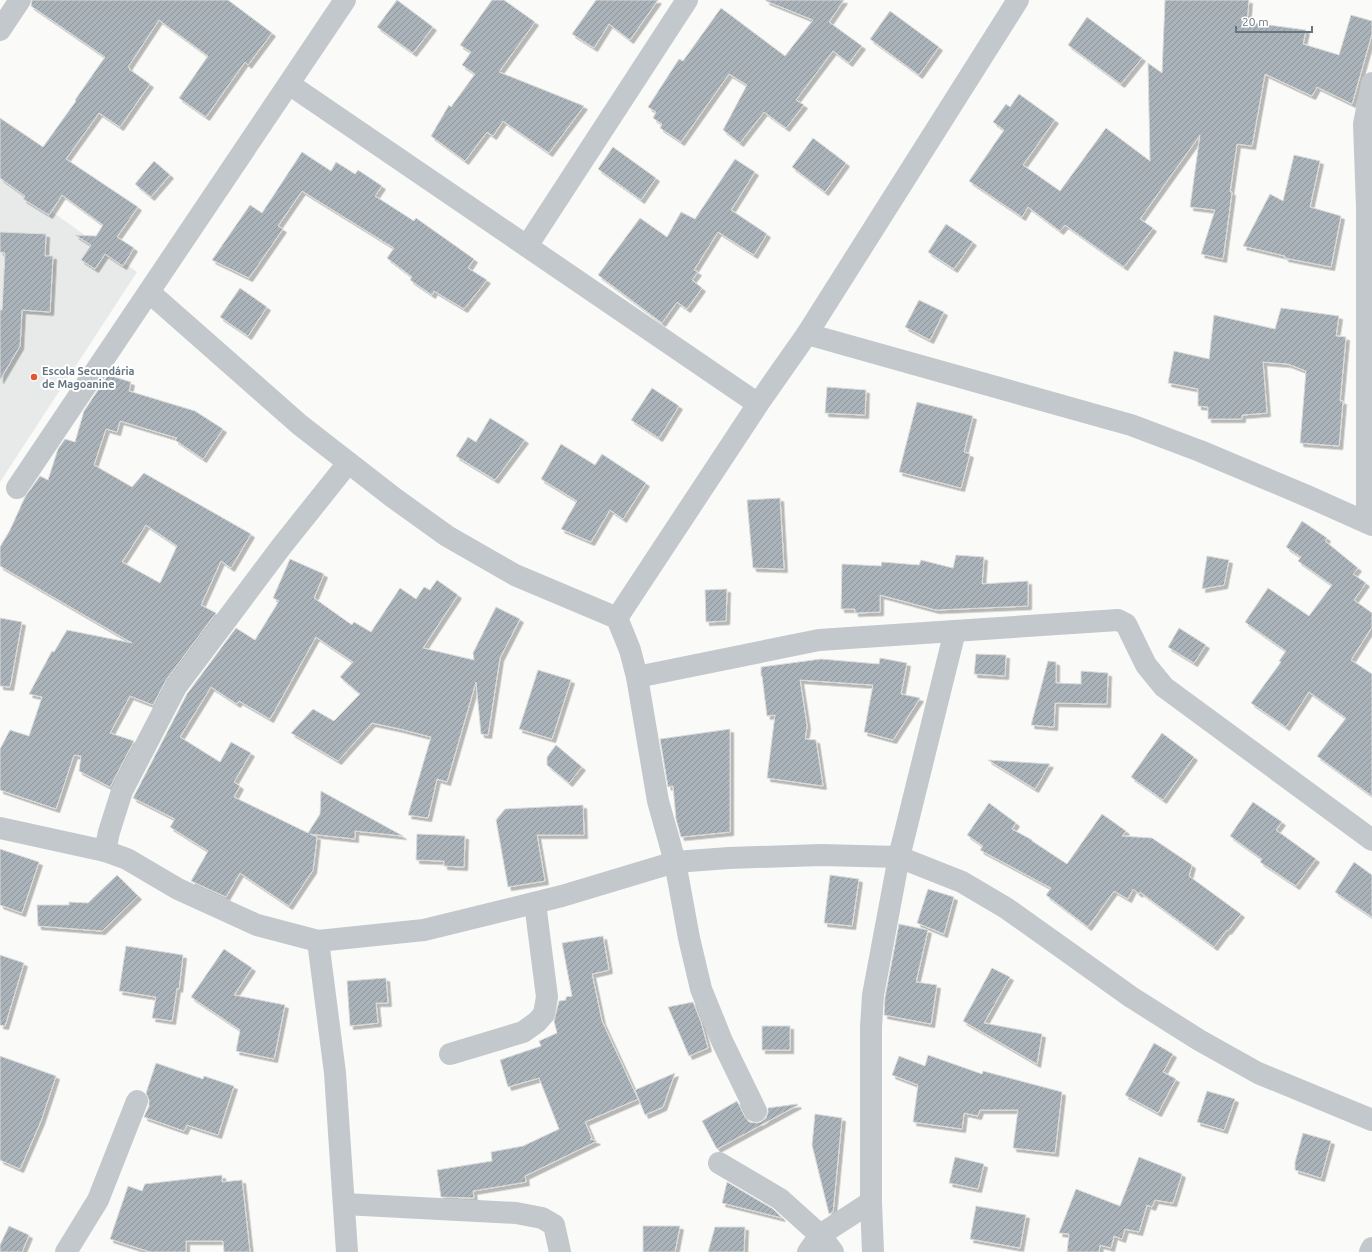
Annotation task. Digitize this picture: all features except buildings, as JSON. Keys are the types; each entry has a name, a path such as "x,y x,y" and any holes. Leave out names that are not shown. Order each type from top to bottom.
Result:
{"street":[{"path":"0,30 20,0"},
{"path":"17,488 345,0"},
{"path":"526,246 687,0"},
{"path":"617,618 806,334 1018,0"},
{"path":"806,334 1131,424 1207,454 1369,524 1367,207 1364,124 1372,83"},
{"path":"289,84 758,404"},
{"path":"149,292 300,425 394,498 447,536 515,575 617,618 630,650 637,678 658,801 675,862 689,938 701,989 722,1041 756,1111"},
{"path":"105,850 122,791 176,687 281,547 348,462"},
{"path":"637,678 819,640 1118,620 1126,624 1146,665 1164,687 1372,840"},
{"path":"873,1252 871,1202 871,1035 873,996 899,857 955,631"},
{"path":"0,829 105,850 127,858 178,889 257,925 318,941 424,930 535,903 675,862 729,858 821,855 899,857 962,882 1006,908 1131,997 1205,1044 1258,1073 1372,1120"},
{"path":"450,1054 523,1032 537,1022 544,1014 547,997 535,903"},
{"path":"318,941 335,1073 347,1252"},
{"path":"66,1252 98,1200 137,1101"},
{"path":"720,1163 780,1199 821,1246 871,1202"},
{"path":"344,1204 516,1213 542,1218 554,1225 560,1252"}],"shaded area":[{"name":"Escola Secundária de Magoanine","path":"0,175 137,272 0,482"}],"place":[{"name":"Escola Secundária de Magoanine","path":"34,377"}]}
